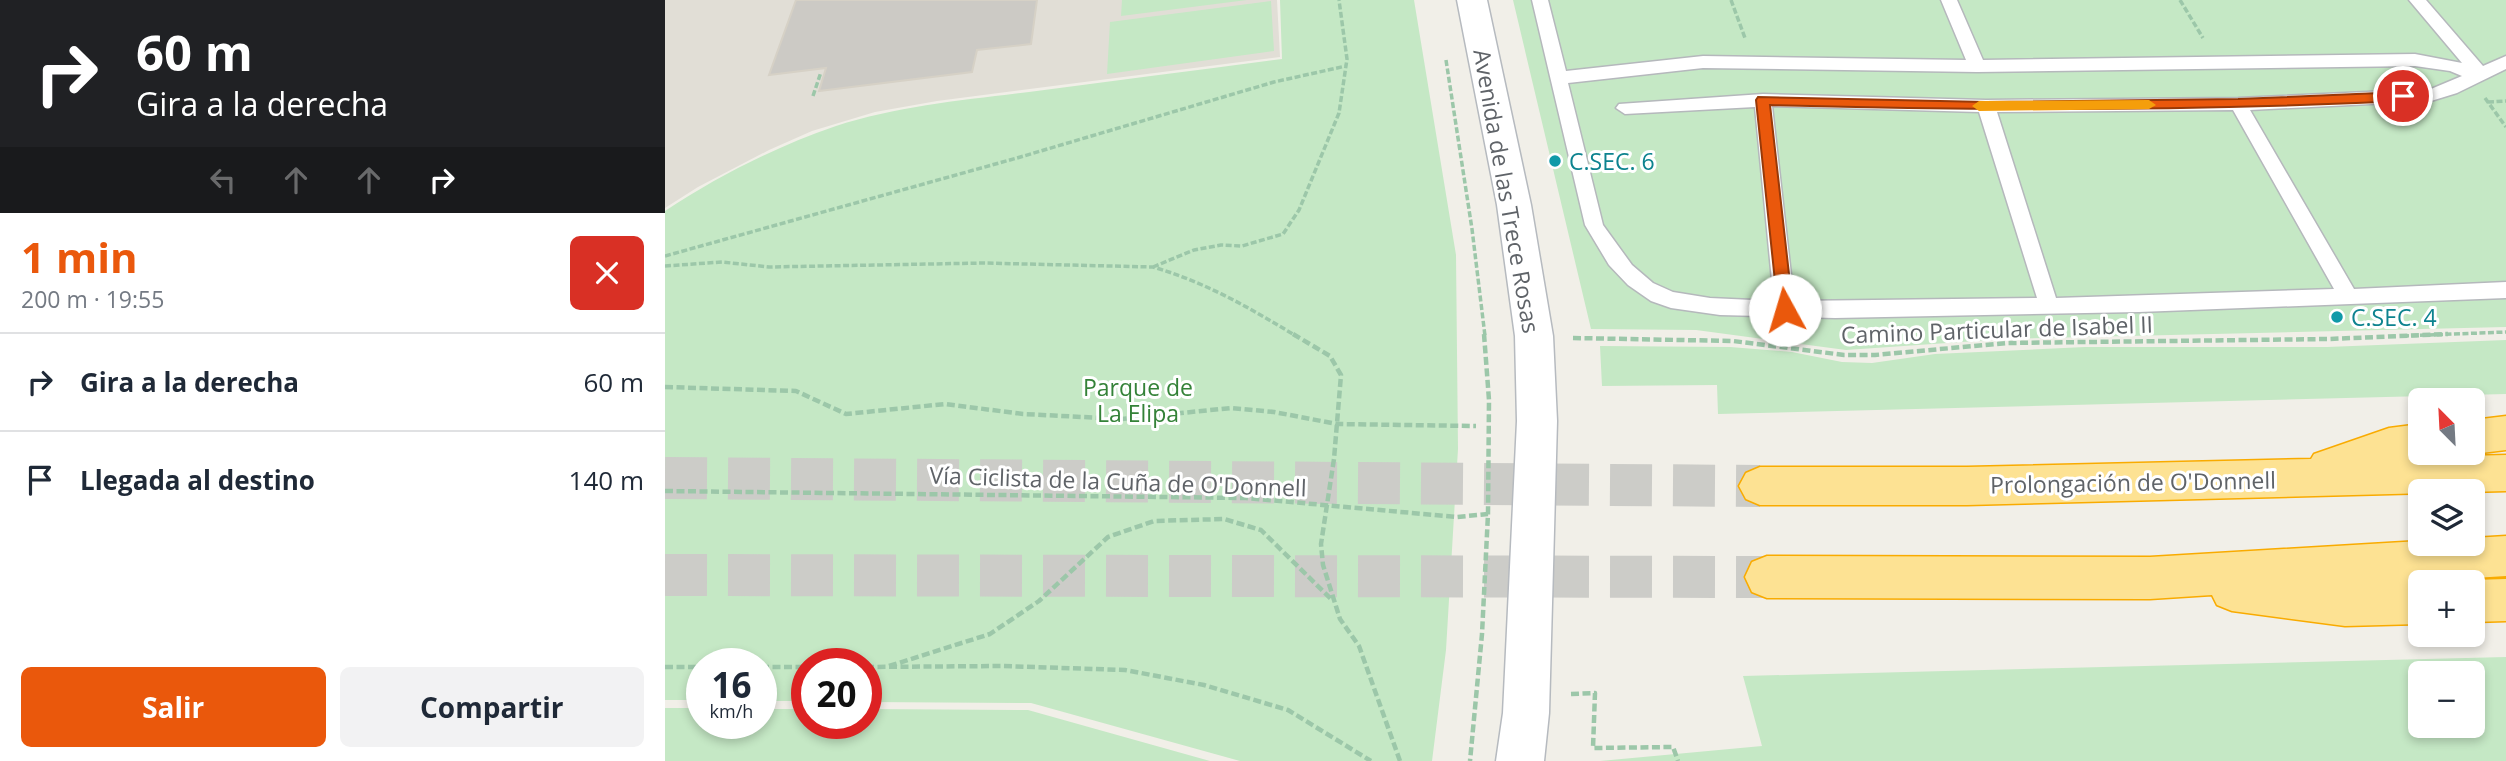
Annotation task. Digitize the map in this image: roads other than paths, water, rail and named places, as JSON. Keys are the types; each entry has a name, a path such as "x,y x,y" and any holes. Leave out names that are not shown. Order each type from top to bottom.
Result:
{"highway":[{"path":"2485,436 2506,433"},
{"path":"2290,480 2389,446 2408,444"},
{"name":"Prolongación de O'Donnell","path":"1760,486 1967,486 2506,473"},
{"path":"1767,578 2150,578 2506,555"},
{"path":"2150,578 2345,605 2408,603"},
{"path":"2485,601 2506,600"}],"street":[{"name":"Avenida de las Trece Rosas","path":"1472,0 1514,205 1534,336 1537,421 1526,713 1520,761"}],"lane":[{"path":"1540,0 1594,225 1604,246 1622,269 1641,285 1668,299 1703,307 1785,310 2049,306 2506,290"},
{"path":"1949,0 1977,66"},
{"path":"2417,0 2477,74"},
{"path":"1560,78 1703,62 1754,61 1977,66 2415,60 2453,66 2477,74"},
{"path":"1625,108 1763,100 1986,106 2238,104 2431,95 2454,89 2477,74 2506,62"},
{"path":"1763,100 1785,310"},
{"path":"2238,104 2349,297"},
{"path":"1986,106 2049,306"}],"tunnel":[{"path":"665,478 1760,486"},
{"path":"665,575 1767,577"}],"place":[{"name":"C.SEC. 6","path":"1555,161"},
{"name":"C.SEC. 4","path":"2337,317"}],"park label":[{"name":"Parque de La Elipa","path":"1138,400"}]}
